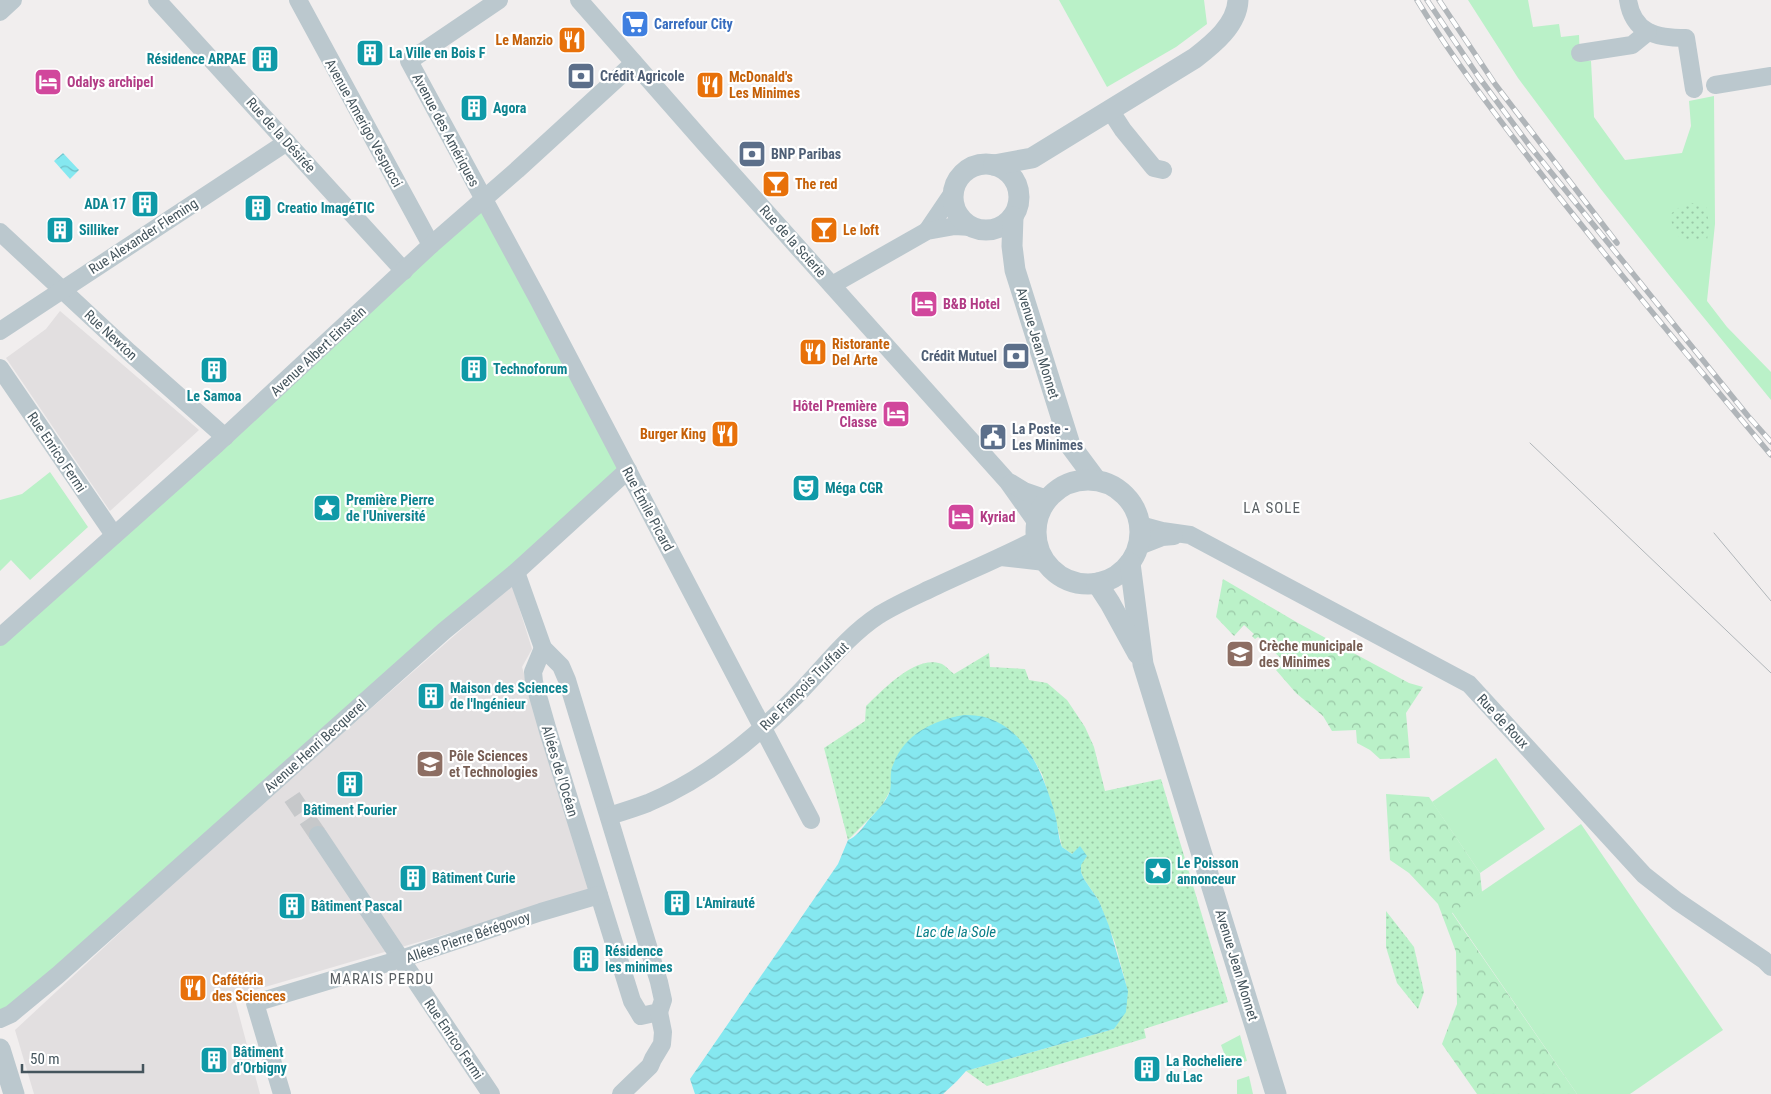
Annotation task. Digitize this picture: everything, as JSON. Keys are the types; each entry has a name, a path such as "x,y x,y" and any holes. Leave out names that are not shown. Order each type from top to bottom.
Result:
{"street":[{"path":"0,12 13,0"},
{"name":"Rue de la Désirée","path":"158,0 404,271"},
{"name":"Avenue Amerigo Vespucci","path":"298,0 431,245"},
{"name":"Avenue des Amériques","path":"484,199 409,61 499,0"},
{"name":"Rue de la Scierie","path":"579,0 1008,482 1037,531"},
{"path":"1223,32 1228,0"},
{"path":"978,229 959,217 953,202 954,185 959,176 975,165 1032,158 1195,58 1218,40 1238,10 1238,0"},
{"path":"1628,0 1629,9 1636,23 1648,32 1666,38 1686,38 1694,89"},
{"path":"1580,53 1632,45 1648,32"},
{"name":"Avenue Albert Einstein","path":"0,637 225,436 431,245 634,63"},
{"path":"1715,85 1771,76"},
{"path":"1110,110 1123,130 1154,168 1163,170"},
{"name":"Rue Alexander Fleming","path":"0,331 61,289 287,142"},
{"path":"832,285 928,231 955,226 978,229 1001,227 1016,208 1030,171 1041,156 1056,144"},
{"path":"994,164 1004,169 1013,177 1018,188 1016,208"},
{"path":"928,231 952,194"},
{"name":"Rue Émile Picard","path":"484,199 538,298 811,820"},
{"name":"Avenue Jean Monnet","path":"1016,208 1012,246 1015,270 1070,445 1096,480"},
{"name":"Avenue Jean Monnet","path":"978,229 1015,270"},
{"name":"Rue Newton","path":"0,232 129,352 225,436"},
{"name":"Rue Enrico Fermi","path":"0,368 114,535"},
{"name":"Avenue Jean Monnet","path":"1066,485 1070,445"},
{"name":"Avenue Henri Becquerel","path":"0,1019 11,1014 58,975 444,631 516,572 628,470"},
{"name":"Avenue Jean Monnet","path":"1037,531 1043,506 1047,500 1066,485 1076,481 1096,480 1117,488 1126,495 1138,514 1140,525 1134,555 1144,664 1276,1094"},
{"name":"Rue de la Scierie","path":"1008,482 1047,500"},
{"name":"Rue de Roux","path":"1140,525 1162,531 1190,535 1469,684 1644,875 1677,901 1764,960 1771,967"},
{"path":"1037,531 1040,551 1045,562 1055,572 1068,580 1082,584 1109,580 1121,573 1134,555 1162,537 1190,535"},
{"name":"Rue François Truffaut","path":"609,816 648,803 726,757 763,728 800,692 824,664 879,615 954,577 1000,557 1037,531"},
{"name":"Rue François Truffaut","path":"1000,557 1045,562"},
{"path":"516,572 543,648 561,666 567,680 661,988 663,1000 653,1014 663,1038 662,1044 650,1066 621,1094"},
{"name":"Avenue Jean Monnet","path":"1096,583 1110,603 1144,664"},
{"name":"Allées de l'Océan","path":"543,648 533,672 534,682 632,1001 642,1016 653,1014"},
{"name":"Rue Enrico Fermi","path":"318,835 491,1094"},
{"name":"Allées Pierre Bérégovoy","path":"282,1094 255,1003 401,959 541,912 599,895"},
{"path":"0,1049 14,1094"}],"shaded area":[{"path":"60,311 199,430 110,511 6,358 46,329"},
{"name":"Pôle Sciences et Technologies","path":"512,585 532,649 522,667 590,892 234,996 260,1094 34,1094 15,1030 198,860"}],"green space":[{"path":"1059,0 1204,0 1207,24 1176,47 1107,87"},
{"path":"1468,0 1528,0 1533,27 1559,24 1561,37 1579,35 1580,61 1591,61 1594,117 1625,160 1682,153 1691,126 1689,101 1714,96 1715,224 1707,301 1727,327 1771,372 1771,400 1600,188 1518,78"},
{"path":"484,199 628,470 0,1019 0,637"},
{"path":"1687,202 1706,206 1709,226 1707,240 1686,241 1680,238 1675,231 1669,215"},
{"path":"50,472 88,527 30,580 11,560 0,571 0,500 22,494"},
{"path":"1223,579 1298,623 1409,683 1423,687 1406,713 1410,758 1380,759 1370,750 1357,743 1356,730 1332,731 1323,716 1296,693 1276,670 1284,661 1274,652 1276,650 1258,637 1255,639 1252,636 1254,634 1244,625 1234,636 1216,617"},
{"path":"989,653 990,667 1025,669 1029,680 1047,683 1067,700 1085,727 1094,747 1105,791 1161,779 1228,1002 1144,1029 1146,1038 987,1086 966,1071 1114,1029 1126,984 1115,943 1099,901 1081,872 1081,847 1072,854 1062,847 1054,812 1042,774 1027,748 890,791 881,807 848,840 824,748 865,721 866,706 891,683 911,669 932,662 942,664 954,674"},
{"path":"1496,758 1545,829 1480,873 1432,802"},
{"path":"1386,794 1429,797 1480,873 1482,892 1452,913 1577,1094 1477,1094 1442,1044 1457,1004 1456,952 1438,904 1409,873 1390,860"},
{"path":"1581,824 1723,1030 1630,1094 1577,1094 1452,912"},
{"path":"1386,911 1414,947 1424,992 1418,1009 1397,983 1386,947"},
{"path":"1240,1035 1247,1061 1229,1066 1221,1045"},
{"path":"1249,1076 1253,1094 1237,1094 1237,1080"}],"water":[{"path":"63,153 79,170 70,179 54,161"},
{"name":"Lac de la Sole","path":"964,715 983,717 1000,723 1026,747 1035,762 1050,797 1062,847 1072,854 1080,846 1087,856 1081,865 1081,872 1099,901 1109,926 1128,991 1126,1012 1114,1029 966,1071 943,1094 695,1094 690,1079 838,864 848,840 859,833 886,799 890,791 892,768 898,754 912,737 921,730 953,717"}],"tunnel":[{"path":"292,797 318,835"}],"tram line":[{"path":"1530,443 1771,673"},
{"path":"1714,533 1771,601"}],"railway":[{"path":"1417,0 1465,72 1552,188 1771,455"},
{"path":"1427,0 1478,76 1529,145 1771,442"},
{"path":"1439,0 1495,84 1617,243"}],"place":[{"name":"Carrefour City","path":"635,24"},
{"name":"Le Manzio","path":"572,40"},
{"name":"La Ville en Bois F","path":"370,53"},
{"name":"Résidence ARPAE","path":"265,59"},
{"name":"Crédit Agricole","path":"581,76"},
{"name":"Odalys archipel","path":"48,82"},
{"name":"McDonald's Les Minimes","path":"710,85"},
{"name":"Agora","path":"474,108"},
{"name":"BNP Paribas","path":"752,154"},
{"name":"The red","path":"776,184"},
{"name":"ADA 17","path":"145,204"},
{"name":"Creatio ImagéTIC","path":"258,208"},
{"name":"Silliker","path":"60,230"},
{"name":"Le loft","path":"824,230"},
{"name":"B&B Hotel","path":"924,304"},
{"name":"Ristorante Del Arte","path":"813,352"},
{"name":"Crédit Mutuel","path":"1016,356"},
{"name":"Technoforum","path":"474,369"},
{"name":"Le Samoa","path":"214,370"},
{"name":"Hôtel Première Classe","path":"896,414"},
{"name":"Burger King","path":"725,434"},
{"name":"La Poste - Les Minimes","path":"993,437"},
{"name":"Méga CGR","path":"806,488"},
{"name":"Première Pierre de l'Université","path":"327,508"},
{"name":"Kyriad","path":"961,517"},
{"name":"Crèche municipale des Minimes","path":"1240,654"},
{"name":"Maison des Sciences de l'Ingénieur","path":"431,696"},
{"name":"Pôle Sciences et Technologies","path":"430,764"},
{"name":"Bâtiment Fourier","path":"350,784"},
{"name":"Le Poisson annonceur","path":"1158,871"},
{"name":"Bâtiment Curie","path":"413,878"},
{"name":"L'Amirauté","path":"677,903"},
{"name":"Bâtiment Pascal","path":"292,906"},
{"name":"Résidence les minimes","path":"586,959"},
{"name":"Cafétéria des Sciences","path":"193,988"},
{"name":"Bâtiment d’Orbigny","path":"214,1060"},
{"name":"La Rocheliere du Lac","path":"1147,1069"}],"district":[{"name":"LA SOLE","path":"1272,508"},
{"name":"MARAIS PERDU","path":"382,979"}]}
